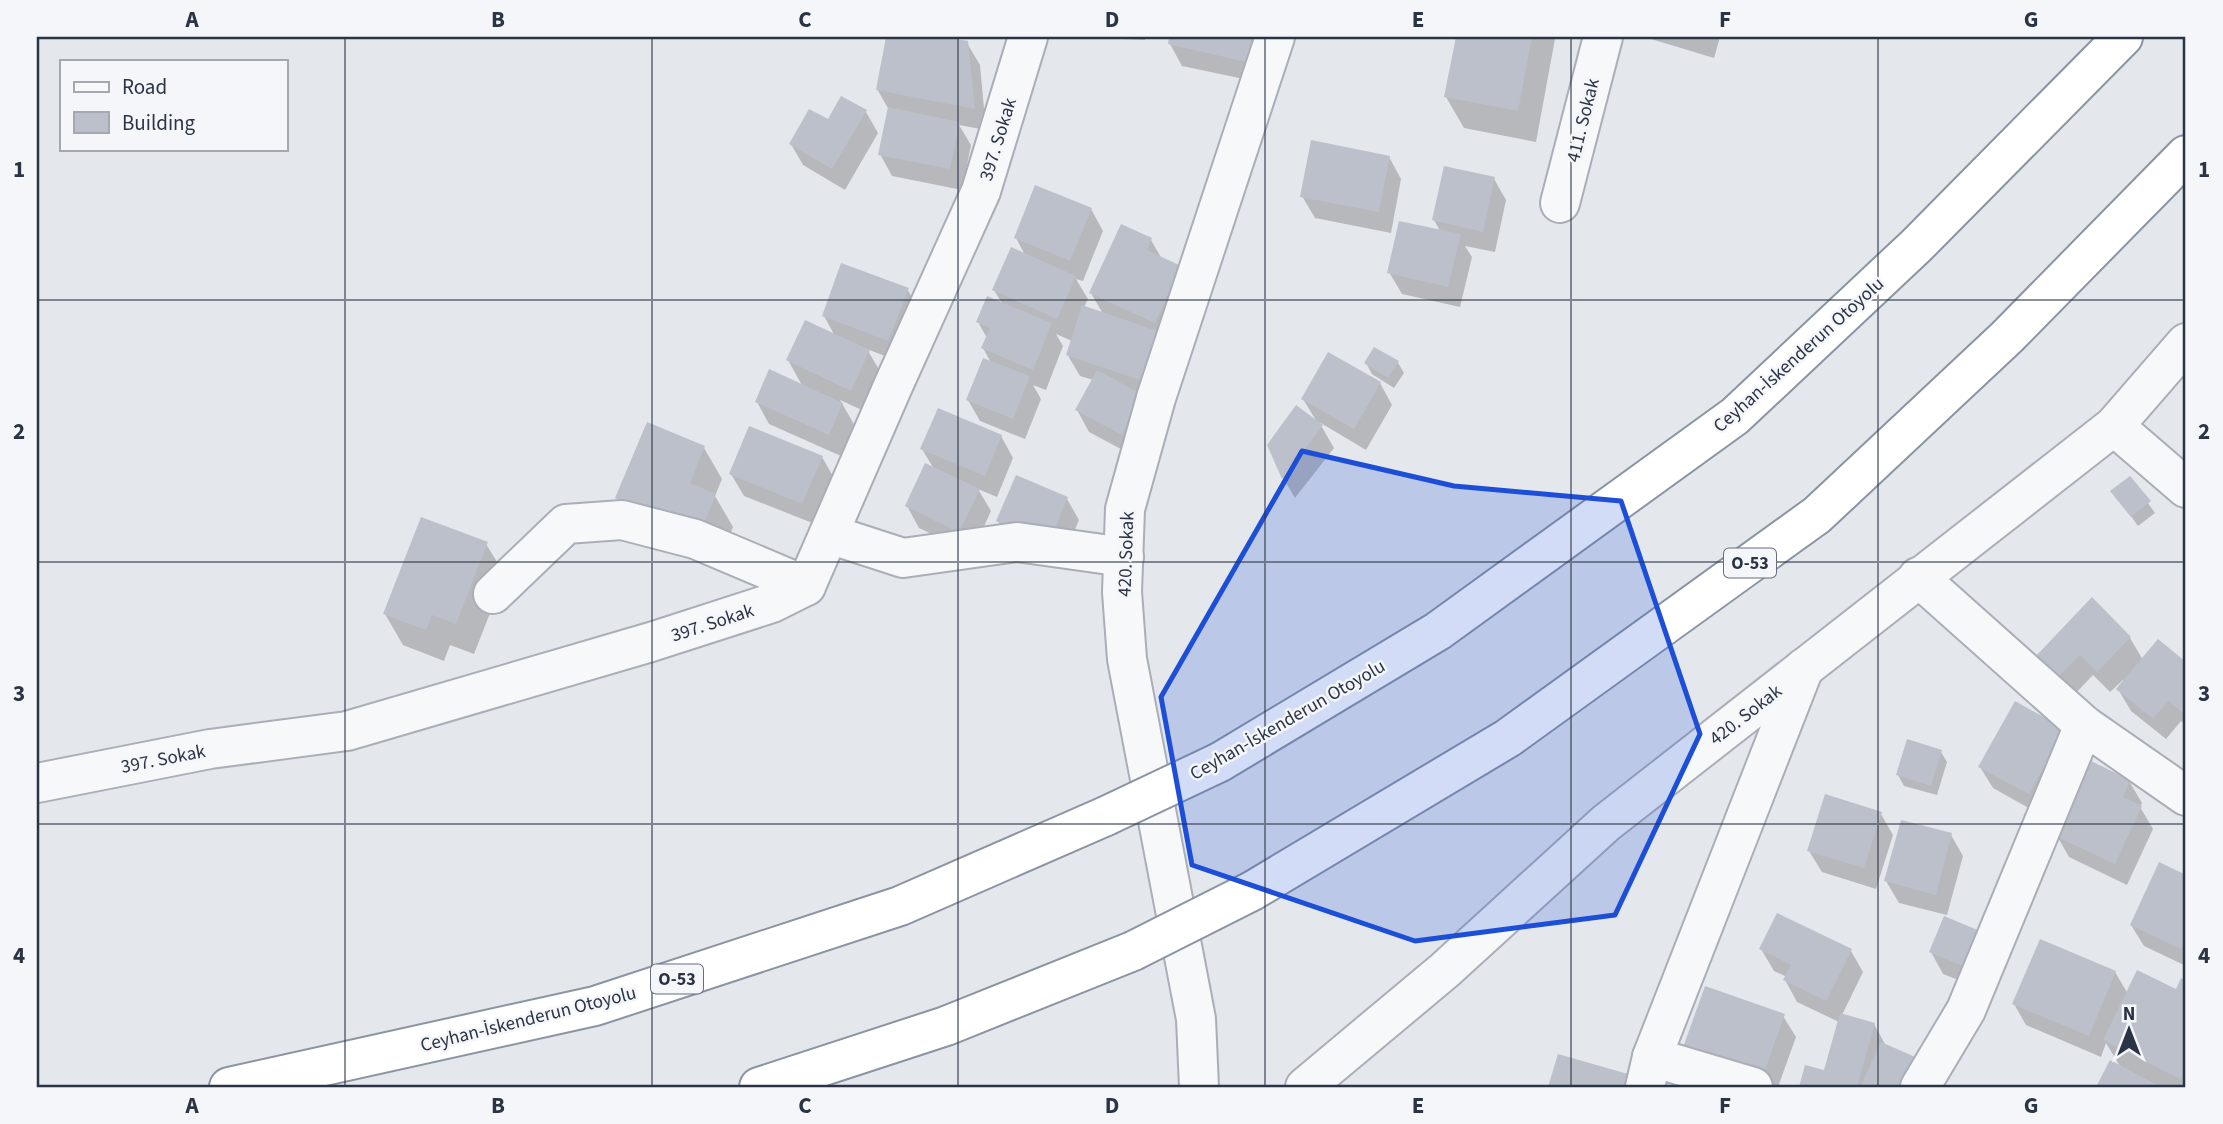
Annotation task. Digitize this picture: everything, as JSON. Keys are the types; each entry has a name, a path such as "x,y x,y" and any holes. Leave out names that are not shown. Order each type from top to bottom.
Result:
{"highway":[{"name":"Ceyhan-İskenderun Otoyolu","path":"229,1087 595,1006 900,906 1107,816 1220,762 1438,631 1735,416 1916,246 2123,37"},
{"name":"O-53","path":"759,1087 946,1026 1133,951 1252,891 1508,738 1817,515 2007,337 2186,155"}],"street":[{"name":"397. Sokak","path":"37,783 210,749 347,732 651,642 772,603 806,586 981,191 1028,37"},
{"name":"420. Sokak","path":"1199,1087 1196,1019 1127,659 1122,592 1125,509 1156,398 1275,37"},
{"name":"411. Sokak","path":"1560,203 1603,37"},
{"name":"420. Sokak","path":"1305,1087 1444,970 1606,823 2114,426 2186,343"},
{"path":"2114,426 2186,488"},
{"path":"493,594 566,524 622,520 695,539 806,586"},
{"path":"829,534 903,558 1017,542 1124,557"},
{"path":"1918,577 2084,725 2186,796"},
{"path":"1753,1087 1649,1072 1804,668"},
{"path":"1920,1087 1966,1010 2084,725"}],"highlighted area":[{"path":"1302,451 1454,486 1621,501 1700,734 1615,915 1415,941 1192,865 1161,697"}],"building":[{"path":"886,37 944,37 968,41 975,109 876,90"},
{"path":"1169,37 1252,37 1246,62 1168,44"},
{"path":"1456,37 1532,37 1518,111 1444,97"},
{"path":"841,96 867,110 832,169 789,144 809,109 828,119"},
{"path":"888,107 960,122 950,169 878,155"},
{"path":"1311,140 1390,156 1379,212 1300,197"},
{"path":"1444,166 1495,177 1483,232 1432,220"},
{"path":"1035,185 1092,208 1070,261 1014,238"},
{"path":"1399,221 1461,234 1448,287 1387,273"},
{"path":"1121,224 1152,238 1147,250 1181,266 1155,323 1089,293"},
{"path":"1011,247 1076,276 1057,319 992,290"},
{"path":"841,263 909,288 888,341 822,316"},
{"path":"987,296 1052,323 1033,370 981,348 990,328 976,322"},
{"path":"1082,305 1163,333 1146,382 1066,355"},
{"path":"805,320 870,350 851,391 786,360"},
{"path":"1374,347 1399,361 1388,378 1364,363"},
{"path":"1328,352 1381,382 1354,429 1301,399"},
{"path":"983,358 1030,376 1013,419 966,400"},
{"path":"769,369 843,403 829,435 755,402"},
{"path":"1097,370 1143,395 1122,435 1075,410"},
{"path":"1296,405 1323,425 1282,479 1267,445"},
{"path":"938,408 1002,435 985,476 920,449"},
{"path":"647,422 705,446 690,483 716,494 700,533 615,498"},
{"path":"749,426 823,456 802,504 729,474"},
{"path":"925,463 980,489 959,533 905,506"},
{"path":"1016,475 1068,497 1049,543 996,521"},
{"path":"2130,476 2151,501 2131,517 2110,491"},
{"path":"421,517 488,542 456,624 432,615 426,630 383,614"},
{"path":"2092,597 2131,637 2097,672 2080,655 2058,677 2036,656"},
{"path":"2158,639 2186,662 2186,715 2168,701 2153,719 2116,689"},
{"path":"2015,701 2065,729 2029,794 1978,767"},
{"path":"1907,739 1942,750 1931,786 1896,775"},
{"path":"2091,761 2130,780 2123,797 2142,806 2115,864 2055,836"},
{"path":"1825,794 1882,812 1864,868 1807,851"},
{"path":"1901,820 1952,833 1936,895 1884,881"},
{"path":"2159,862 2186,875 2186,937 2181,949 2130,925"},
{"path":"1777,913 1852,949 1826,1001 1783,980 1791,965 1759,949"},
{"path":"1944,916 1987,934 1972,970 1929,952"},
{"path":"2040,939 2116,971 2089,1036 2012,1004"},
{"path":"2137,970 2176,989 2181,978 2186,981 2186,1067 2180,1079 2103,1040"},
{"path":"1705,986 1785,1014 1761,1081 1681,1053"},
{"path":"1840,1013 1875,1023 1857,1087 1799,1087 1805,1065 1824,1070"},
{"path":"1881,1042 1922,1060 1910,1087 1860,1087"},
{"path":"1558,1054 1628,1074 1624,1087 1548,1087"},
{"path":"2110,1060 2161,1087 2096,1087"}]}
